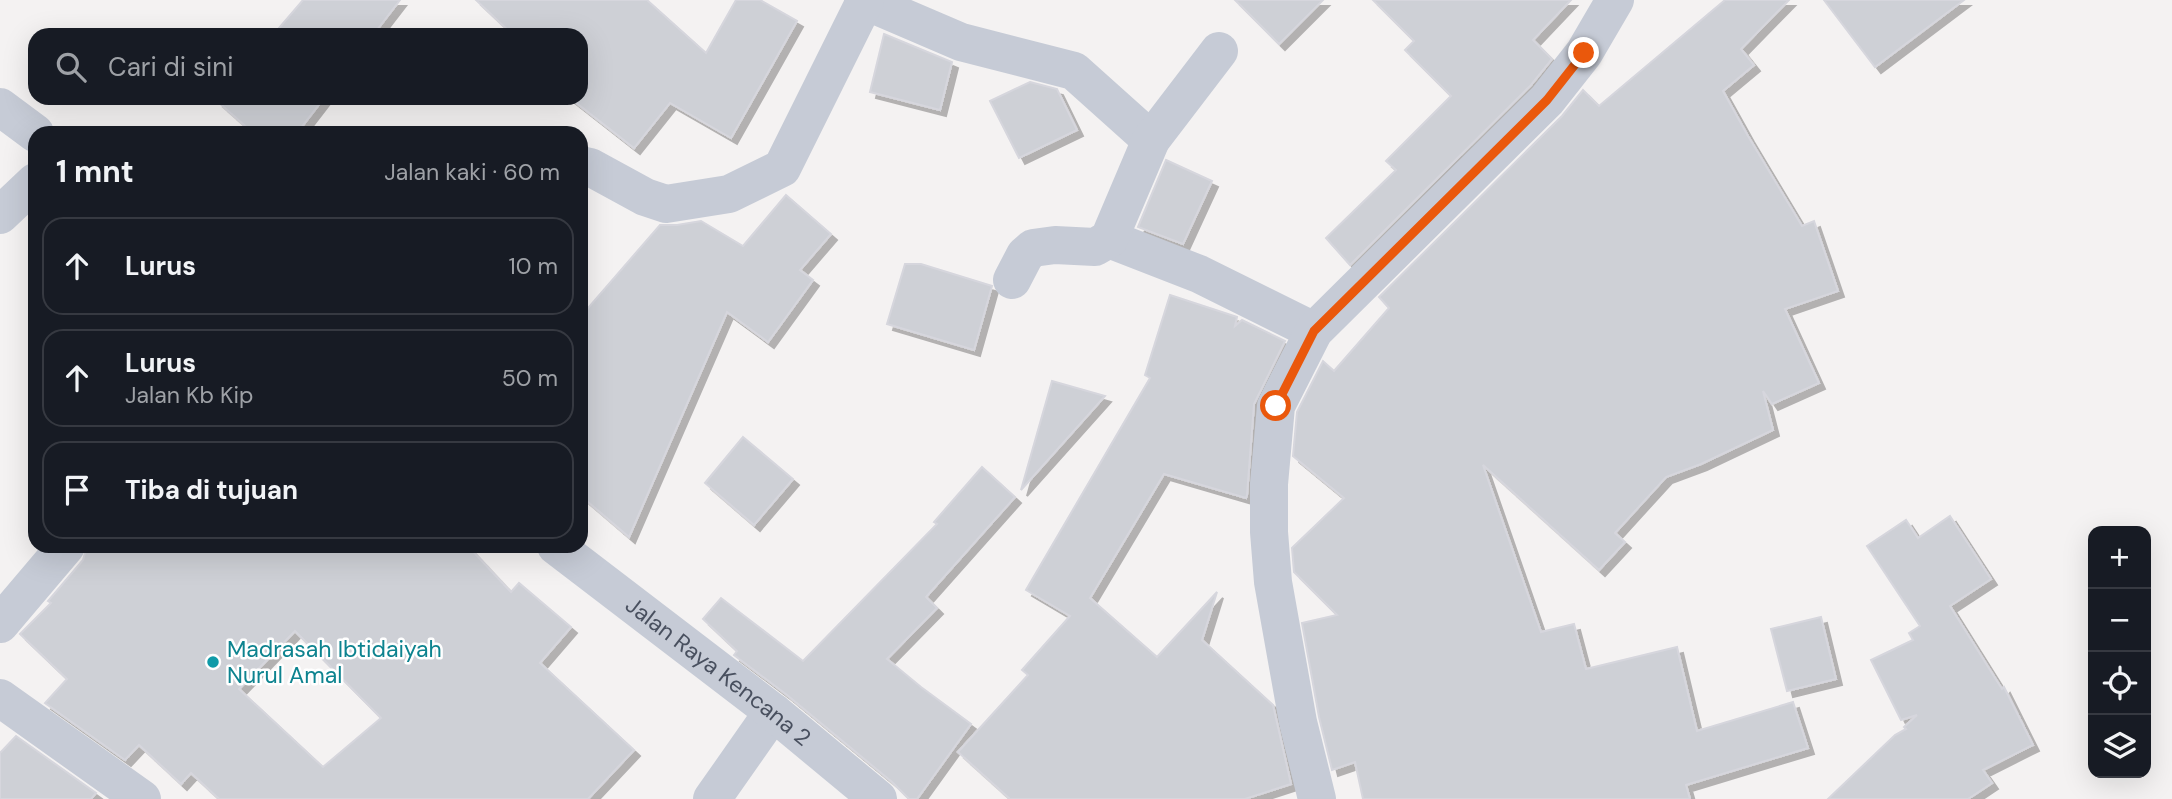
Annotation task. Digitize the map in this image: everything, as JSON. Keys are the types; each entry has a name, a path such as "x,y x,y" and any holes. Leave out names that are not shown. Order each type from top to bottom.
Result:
{"street":[{"path":"588,167 645,197 666,204 729,194 782,168 864,0 961,42 1073,71 1151,140"},
{"path":"1317,799 1298,722 1273,582 1269,484 1276,406 1314,331 1547,100 1584,53 1615,0"},
{"path":"1012,280 1025,255 1033,248 1055,245 1095,247 1109,239 1151,140 1219,51"},
{"path":"0,107 28,128"},
{"path":"0,215 28,189"},
{"path":"1109,239 1199,274 1314,331"},
{"path":"0,624 60,553"},
{"name":"Jalan Raya Kencana 2","path":"565,553 773,712 878,799"},
{"path":"0,698 142,799"},
{"path":"712,799 773,712"}],"building":[{"path":"303,0 400,0 378,28 279,28"},
{"path":"476,0 647,0 706,53 736,0 760,0 797,21 731,138 670,103 634,148 579,105 588,105 588,28 506,28"},
{"path":"1235,0 1323,0 1279,44"},
{"path":"1373,0 1571,0 1533,40 1552,59 1531,85 1350,265 1326,238 1396,170 1386,161 1451,96 1405,50 1414,41"},
{"path":"1725,0 1789,0 1741,49 1754,65 1723,91 1802,226 1814,221 1838,291 1785,309 1819,383 1772,404 1763,391 1773,430 1701,464 1666,477 1615,533 1625,542 1599,570 1483,465 1541,632 1574,624 1586,669 1677,647 1697,731 1793,702 1808,748 1686,785 1690,799 1363,799 1355,762 1332,770 1319,717 1302,623 1337,615 1294,572 1292,548 1344,498 1293,456 1297,412 1323,361 1334,371 1389,308 1379,297 1562,116 1583,90 1599,106"},
{"path":"1824,0 1964,0 1875,67"},
{"path":"884,34 952,62 940,110 870,92"},
{"path":"1030,82 1057,89 1077,130 1019,158 990,101"},
{"path":"222,105 319,105 302,126 245,126"},
{"path":"1166,160 1212,181 1183,244 1138,227"},
{"path":"786,195 831,234 800,270 813,280 768,342 727,312 629,537 588,502 588,308 660,225 701,221 743,246"},
{"path":"905,264 921,264 992,286 974,350 887,324"},
{"path":"1170,295 1237,317 1235,326 1242,320 1285,341 1254,404 1247,495 1246,498 1164,474 1090,598 1157,657 1217,592 1202,640 1273,705 1291,784 1245,799 1010,799 958,752 1028,675 1022,670 1070,616 1026,590 1150,378 1145,375"},
{"path":"1052,381 1105,396 1021,490"},
{"path":"743,437 793,479 754,525 705,483"},
{"path":"982,467 1015,497 926,597 937,608 887,659 971,724 917,799 909,799 787,695 734,655 737,651 703,619 721,598 803,661 937,524 934,522"},
{"path":"1950,516 1991,579 1950,606 2002,689 2004,687 2033,745 1983,770 1992,783 1968,799 1828,799 1895,735 1906,729 1904,727 1917,715 1901,720 1871,660 1913,640 1909,633 1920,626 1867,546 1906,520 1918,538"},
{"path":"85,553 475,553 511,592 519,583 571,627 540,663 634,750 588,799 219,799 191,773 181,784 139,745 125,760 45,703 67,679 20,634 51,603 48,601 83,560","holes":["295,631 381,718 323,767 239,689"]},
{"path":"1821,617 1836,679 1787,691 1771,629"},
{"path":"16,736 96,793 91,799 0,799 0,753"}],"place":[{"name":"Madrasah Ibtidaiyah Nurul Amal","path":"213,662"}],"route":[{"path":"1276,406 1314,331 1547,100 1584,53"}]}
